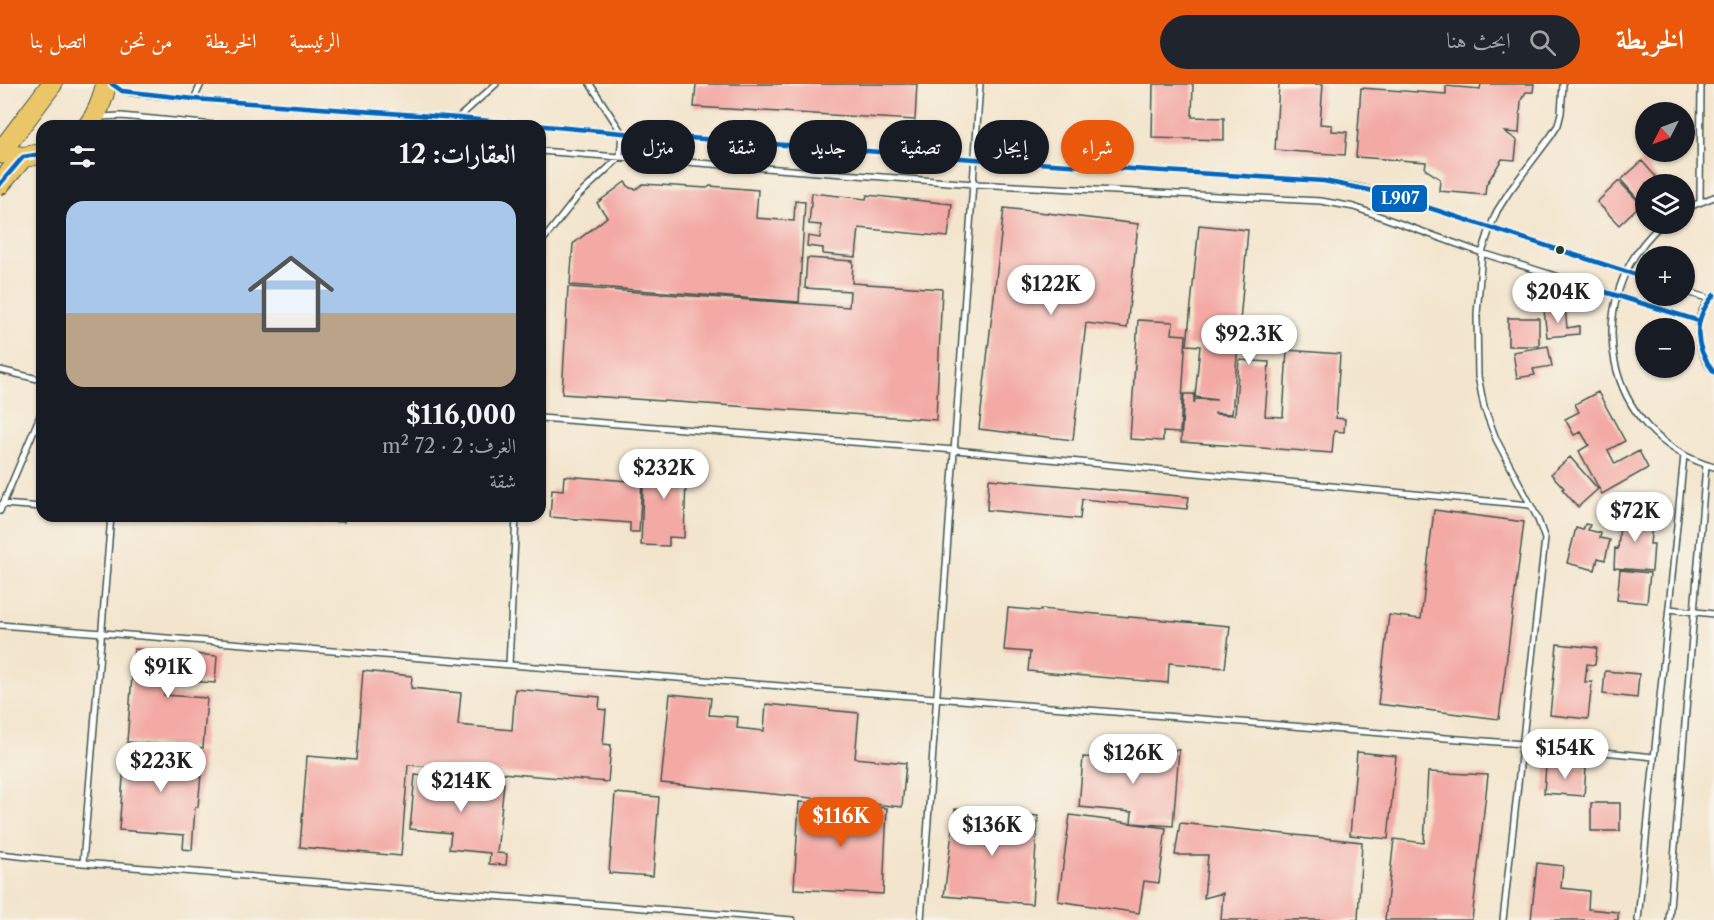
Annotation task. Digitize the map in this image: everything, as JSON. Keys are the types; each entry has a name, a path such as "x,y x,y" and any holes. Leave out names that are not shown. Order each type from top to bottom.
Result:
{"highway":[{"path":"0,153 52,84"},
{"path":"92,120 104,99 106,84"},
{"path":"0,153 32,156"},
{"path":"0,184 32,156"}],"lane":[{"path":"111,84 122,91 133,93 194,99 480,120"},
{"path":"194,99 201,84"},
{"path":"458,118 496,84"},
{"path":"590,84 621,131"},
{"path":"978,120 981,84"},
{"path":"1503,920 1545,538 1540,522 1496,439 1484,407 1478,376 1478,285 1482,253 1497,211 1558,124 1563,84"},
{"path":"1700,201 1701,84"},
{"path":"101,120 121,116 153,120"},
{"path":"546,126 621,133"},
{"path":"695,138 974,159"},
{"path":"546,236 578,196 620,157 621,145"},
{"path":"546,151 974,184 1321,201 1354,207 1482,253 1699,321"},
{"path":"1049,164 1324,181 1358,187 1635,274"},
{"path":"921,920 974,174"},
{"path":"1695,204 1714,197"},
{"path":"1652,234 1641,246 1625,271 1616,296 1611,327 1617,373 1638,414 1648,426 1671,447 1714,467"},
{"path":"1695,293 1712,297 1703,309 1697,337 1701,352 1714,372"},
{"path":"0,370 36,379"},
{"path":"546,418 955,450 1530,505"},
{"path":"36,425 1,508 36,507"},
{"path":"1638,920 1684,455"},
{"path":"1669,920 1706,465"},
{"path":"83,863 110,522"},
{"path":"509,665 516,522"},
{"path":"1669,609 1714,614"},
{"path":"0,625 1523,744 1654,757"},
{"path":"0,855 792,920"}],"building":[{"path":"696,84 917,84 915,120 694,107"},
{"path":"1153,84 1193,84 1192,117 1224,118 1224,140 1152,138"},
{"path":"1279,84 1323,84 1320,124 1332,125 1332,131 1347,132 1345,155 1275,150"},
{"path":"1481,84 1534,84 1533,92 1526,92 1521,100 1519,133 1505,132 1517,140 1515,160 1502,159 1486,185 1485,195 1439,191 1440,179 1425,169 1426,162 1356,157 1361,88 1446,94 1446,86 1480,89"},
{"path":"1641,162 1653,174 1635,174 1635,196 1621,180"},
{"path":"1619,181 1635,198 1635,210 1619,225 1597,202"},
{"path":"625,182 630,188 636,189 643,184 758,190 756,218 794,221 795,201 805,202 799,302 570,285 573,244 607,217 597,203"},
{"path":"812,193 866,199 867,195 952,204 948,237 859,228 856,257 823,254 823,248 807,246 808,236 820,238 821,225 809,224"},
{"path":"1004,208 1138,224 1127,328 1086,323 1073,440 979,429"},
{"path":"1199,225 1248,230 1232,414 1215,414 1235,415 1239,360 1269,362 1265,416 1283,417 1287,350 1340,354 1336,418 1345,419 1344,432 1334,431 1332,453 1181,442 1184,394 1194,394 1194,404 1195,399 1217,400 1195,397 1200,346 1187,345"},
{"path":"807,258 853,261 852,283 942,289 936,420 562,394 568,287 849,307 850,291 805,288"},
{"path":"1565,308 1567,328 1579,326 1579,334 1547,337 1544,310"},
{"path":"1508,318 1539,318 1539,346 1508,346"},
{"path":"1138,320 1173,322 1172,334 1186,335 1180,433 1163,432 1163,441 1130,439"},
{"path":"1548,346 1552,366 1533,369 1535,375 1517,378 1513,352"},
{"path":"1598,392 1625,441 1608,450 1615,464 1639,451 1648,468 1602,494 1579,451 1589,445 1581,432 1574,435 1565,419 1579,412 1575,404"},
{"path":"669,452 687,452 684,538 669,537 669,546 641,545 644,459 669,460"},
{"path":"1570,457 1598,489 1578,507 1551,474"},
{"path":"564,476 642,482 639,532 630,532 630,523 550,517 552,489 563,490"},
{"path":"989,479 1189,497 1187,509 1082,499 1080,519 987,510"},
{"path":"1434,510 1524,522 1499,719 1378,704 1389,615 1421,619"},
{"path":"1621,512 1653,514 1650,544 1654,544 1652,571 1614,568"},
{"path":"1585,524 1590,525 1588,530 1601,533 1600,538 1610,540 1605,560 1598,558 1595,570 1567,563 1576,528 1583,530"},
{"path":"1620,570 1650,573 1647,603 1617,600"},
{"path":"1008,608 1230,626 1225,668 1169,663 1168,683 1028,671 1030,652 1004,650"},
{"path":"1557,644 1597,648 1595,665 1587,664 1585,682 1592,682 1588,719 1550,715"},
{"path":"134,649 217,656 215,683 165,679 164,695 207,698 203,748 127,742"},
{"path":"363,671 412,676 411,688 461,693 458,725 512,730 515,689 600,697 599,709 606,710 603,744 611,745 608,782 408,765 401,856 300,847 307,756 356,760"},
{"path":"1605,671 1639,674 1637,698 1603,694"},
{"path":"670,694 711,698 709,715 738,717 737,728 764,731 766,704 859,713 855,758 906,763 902,807 661,783"},
{"path":"1136,747 1179,750 1173,826 1131,823 1132,812 1079,807 1083,757 1135,761"},
{"path":"169,750 203,752 198,807 195,807 192,850 183,849 184,835 119,830 125,752 169,754"},
{"path":"1357,752 1396,756 1388,839 1350,835"},
{"path":"1546,765 1586,768 1584,796 1544,793"},
{"path":"1428,772 1488,775 1472,920 1385,920 1394,839 1424,843"},
{"path":"415,775 504,783 497,853 507,854 506,865 489,864 490,853 449,849 451,833 410,829"},
{"path":"615,793 659,797 653,876 609,873"},
{"path":"799,802 887,808 883,894 794,889"},
{"path":"1591,803 1620,803 1620,831 1591,831"},
{"path":"955,809 1038,816 1032,904 944,896"},
{"path":"1070,815 1166,828 1159,883 1144,881 1139,913 1058,901"},
{"path":"1180,823 1362,842 1358,920 1221,920 1223,893 1204,898 1208,855 1175,855"},
{"path":"1537,863 1563,866 1561,888 1589,891 1588,909 1618,912 1618,920 1531,920"}],"transit line":[{"name":"L907","path":"112,84 122,91 194,99 480,120"},
{"name":"L907","path":"546,126 974,159 1324,181 1383,193 1635,274"},
{"name":"L907","path":"0,184 23,157 36,155"},
{"name":"L907","path":"1589,287 1699,321"},
{"name":"L907","path":"1714,295 1702,314 1698,333 1702,353 1714,372"}]}
